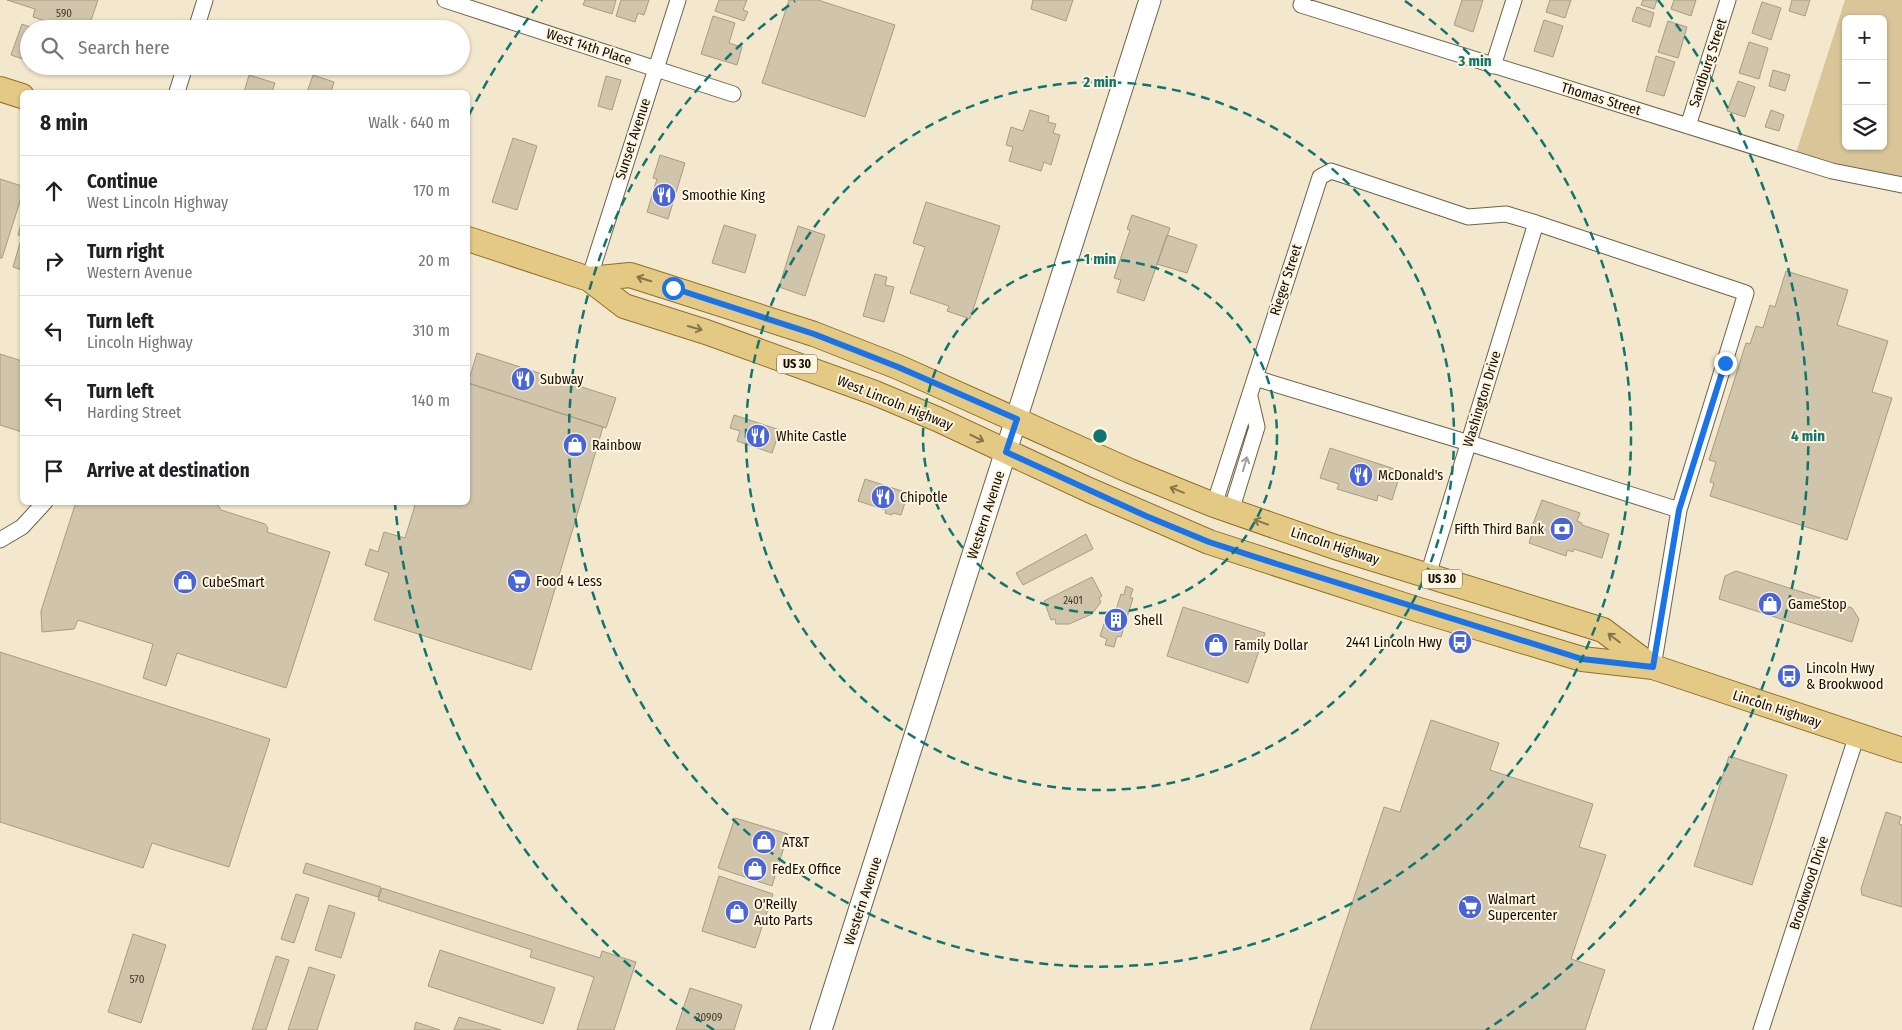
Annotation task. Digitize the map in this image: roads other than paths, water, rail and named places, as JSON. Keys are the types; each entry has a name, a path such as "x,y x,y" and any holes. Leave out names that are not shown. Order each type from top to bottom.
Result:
{"main road":[{"name":"Western Avenue","path":"821,1030 1150,0"},
{"path":"0,89 20,95"},
{"name":"West Lincoln Highway","path":"470,240 589,278 624,306 706,332 869,390 937,419 1006,452"},
{"name":"West Lincoln Highway","path":"589,278 630,275 753,313 814,334 898,367 1017,419"},
{"name":"Lincoln Highway","path":"1017,419 1130,471 1222,508 1335,547 1603,630 1653,667"},
{"name":"Lincoln Highway","path":"1006,452 1146,516 1226,547 1582,659 1653,667 1902,750"}],"street":[{"path":"199,20 206,0"},
{"name":"West 14th Place","path":"445,0 733,94"},
{"name":"Sunset Avenue","path":"589,278 678,0"},
{"path":"1493,66 1514,0"},
{"name":"Sandburg Street","path":"1688,126 1728,0"},
{"name":"Thomas Street","path":"1302,3 1493,66 1832,171 1902,185"},
{"path":"177,90 182,75"},
{"name":"Rieger Street","path":"1222,508 1257,427 1249,395 1320,177 1330,171 1468,217 1506,214 1536,223"},
{"path":"1536,223 1746,293 1679,510 1653,667"},
{"name":"Washington Drive","path":"1428,575 1536,223"},
{"path":"1255,378 1469,443 1679,510"},
{"path":"0,540 22,527 43,505"},
{"name":"Brookwood Drive","path":"1762,1030 1857,735"}],"place":[{"name":"Smoothie King","path":"664,195"},
{"name":"Subway","path":"523,379"},
{"name":"White Castle","path":"758,436"},
{"name":"Rainbow","path":"575,445"},
{"name":"McDonald's","path":"1361,475"},
{"name":"Chipotle","path":"883,497"},
{"name":"Fifth Third Bank","path":"1562,529"},
{"name":"Food 4 Less","path":"519,581"},
{"name":"CubeSmart","path":"185,582"},
{"name":"GameStop","path":"1770,604"},
{"name":"Shell","path":"1116,620"},
{"name":"2441 Lincoln Hwy","path":"1460,642"},
{"name":"Family Dollar","path":"1216,645"},
{"name":"Lincoln Hwy & Brookwood","path":"1789,676"},
{"name":"AT&T","path":"764,842"},
{"name":"FedEx Office","path":"755,869"},
{"name":"Walmart Supercenter","path":"1470,907"},
{"name":"O'Reilly Auto Parts","path":"737,912"}]}
